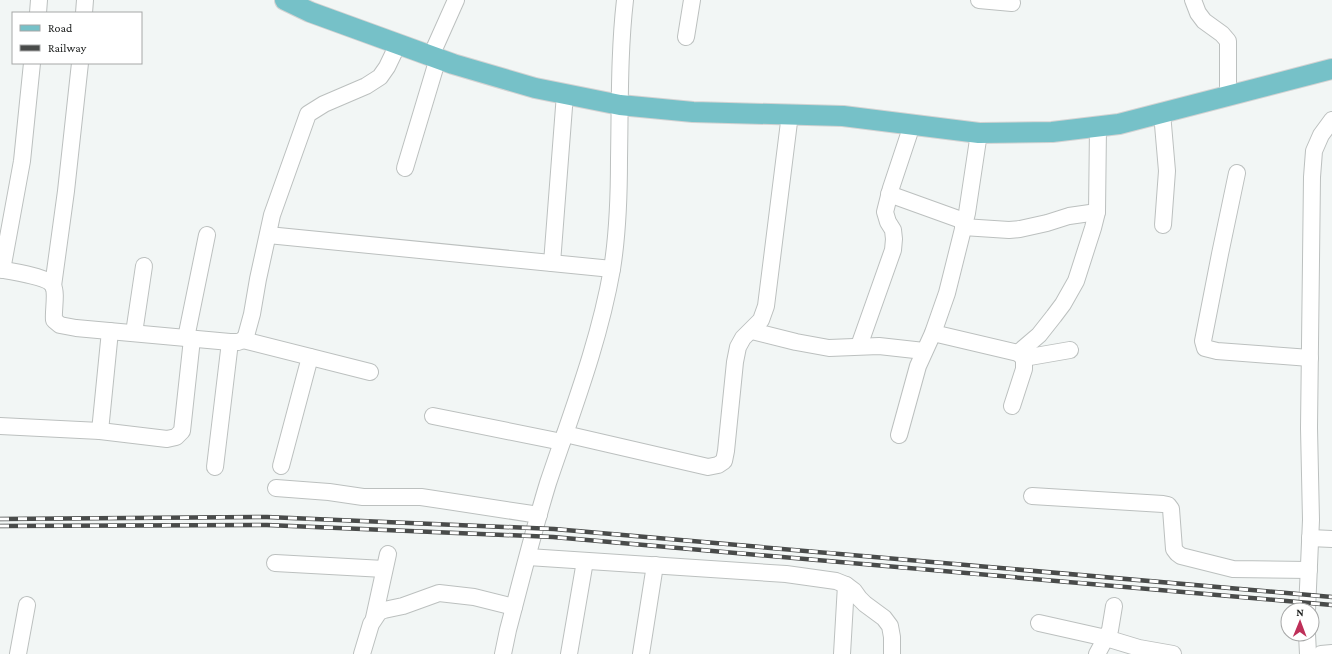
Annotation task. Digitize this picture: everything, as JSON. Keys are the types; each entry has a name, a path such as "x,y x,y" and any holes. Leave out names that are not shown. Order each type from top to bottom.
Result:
{"main road":[{"path":"285,0 313,6 398,44 434,57 535,88 620,105 693,112 843,116 979,133 1052,132 1120,124 1332,69"}],"street":[{"path":"38,12 39,0"},
{"path":"84,12 85,0"},
{"path":"405,168 434,57 456,0"},
{"path":"503,654 539,516 589,364 606,299 612,269 616,240 618,205 620,105 625,0"},
{"path":"686,37 692,0"},
{"path":"979,0 1012,3"},
{"path":"1193,0 1198,13 1204,21 1222,34 1228,41 1228,96"},
{"path":"237,341 246,336 268,235 278,198 308,114 324,104 366,86 380,77 387,67 398,44"},
{"path":"32,64 22,162 1,269 47,280 53,286"},
{"path":"80,64 66,191 53,286 54,320 60,325 134,334 237,341 370,372"},
{"path":"552,263 565,94"},
{"path":"1162,113 1167,171 1163,224"},
{"path":"433,416 564,438 708,467 718,465 724,461 738,347 743,338 752,331 761,320 766,306 790,114"},
{"path":"1307,602 1310,538 1312,177 1314,151 1321,135 1332,120"},
{"path":"859,346 893,250 894,239 885,212 889,194 912,125"},
{"path":"1021,356 1063,304 1076,281 1097,212 1098,127"},
{"path":"899,435 918,366 933,333 947,293 964,224 979,133"},
{"path":"1237,173 1204,341 1205,348 1217,352 1310,358"},
{"path":"889,194 964,224 1009,230 1047,223 1069,216 1097,212"},
{"path":"0,426 100,432 167,439 176,437 182,431 189,338 207,235"},
{"path":"268,235 612,269"},
{"path":"134,334 144,266"},
{"path":"100,432 110,331"},
{"path":"752,331 796,342 829,348 879,346 924,351"},
{"path":"933,333 1021,356 1070,350"},
{"path":"215,467 237,341"},
{"path":"1012,406 1024,369 1021,356"},
{"path":"282,466 310,357"},
{"path":"276,488 329,492 363,497 421,498 539,516"},
{"path":"1032,496 1163,504 1171,509 1174,549 1181,556 1233,569 1309,570"},
{"path":"1310,538 1332,539"},
{"path":"528,557 786,574 836,581 846,585 854,591 865,604 884,618 890,626 892,637 892,654"},
{"path":"569,654 585,560"},
{"path":"275,563 386,562 374,618"},
{"path":"641,654 655,566"},
{"path":"842,654 846,585"},
{"path":"362,654 370,624 379,612 403,606 440,593 474,597 514,608"},
{"path":"18,654 27,605"},
{"path":"1097,654 1110,630 1114,606"},
{"path":"1039,623 1106,638 1139,648 1172,654"},
{"path":"1307,642 1308,654"},
{"path":"1321,654 1332,653"}],"railway":[{"path":"0,519 267,517 554,529 1332,597"},
{"path":"0,526 267,525 553,537 1332,605"}]}
